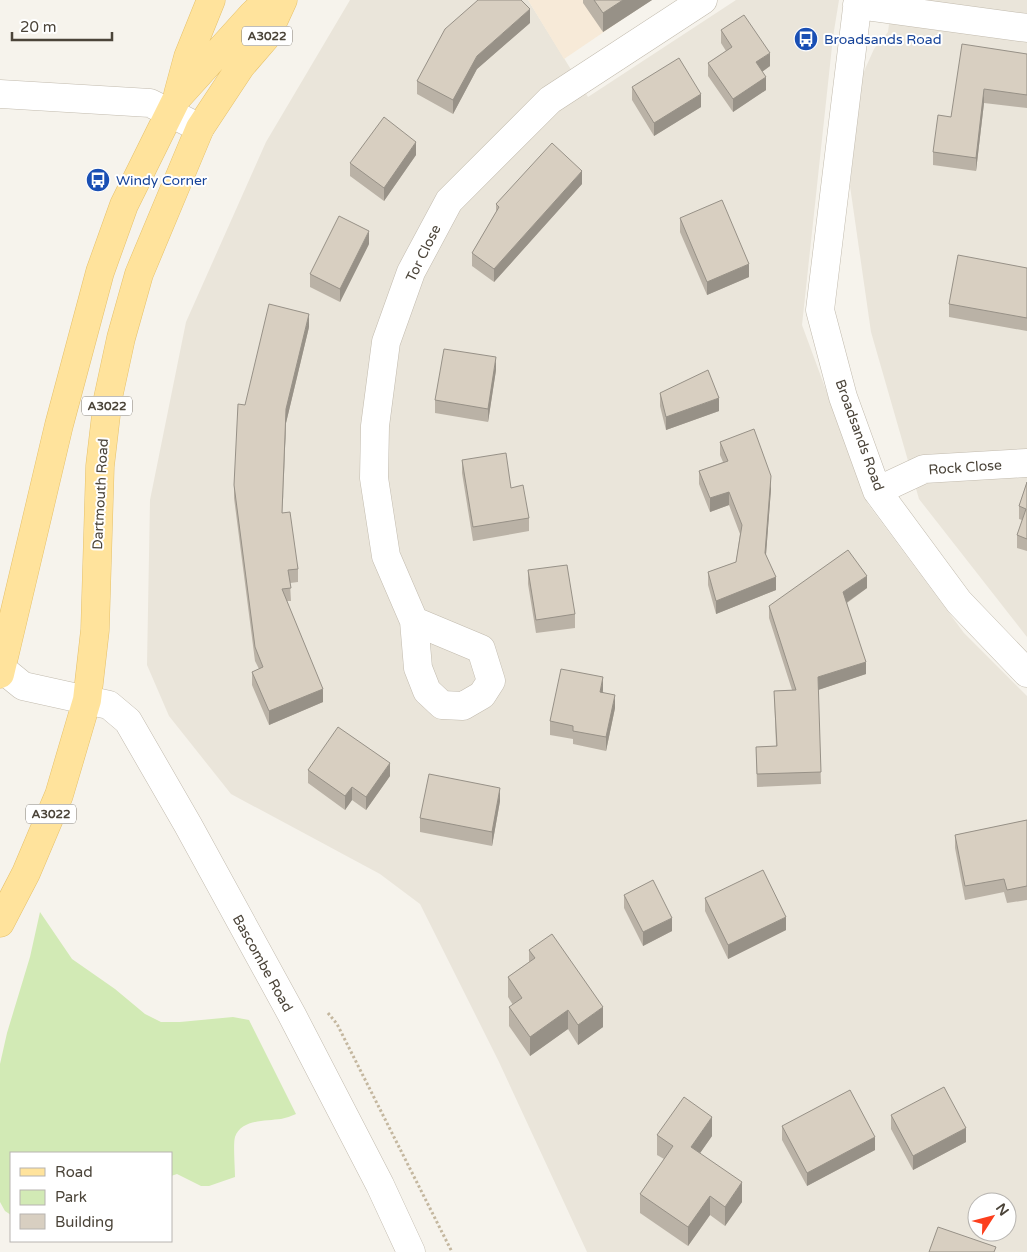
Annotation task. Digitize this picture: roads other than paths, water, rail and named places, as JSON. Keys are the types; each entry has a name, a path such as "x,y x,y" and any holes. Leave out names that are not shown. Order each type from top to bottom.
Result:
{"main road":[{"name":"A3022","path":"1,671 59,425 100,272 124,205 173,105 188,57 211,0"},
{"path":"173,105 253,14 268,0"},
{"name":"Dartmouth Road","path":"0,923 26,873 59,795 87,700 95,630 100,466 108,398 121,338 139,274 200,128 241,66 266,37 283,0"}],"street":[{"name":"Tor Close","path":"414,620 386,556 374,478 375,426 386,342 411,272 449,200 550,100 702,0"},
{"path":"857,3 1027,28"},
{"name":"Broadsands Road","path":"857,3 820,310 844,397 877,491 959,602 1027,673"},
{"path":"0,94 173,105 200,128"},
{"name":"Rock Close","path":"877,491 924,469 1027,463"},
{"name":"Bascombe Road","path":"1,671 22,686 110,705 128,721 188,825 292,1015 380,1185 411,1252"}],"place":[{"name":"Broadsands Road","path":"806,39"},
{"name":"Windy Corner","path":"98,180"}]}
